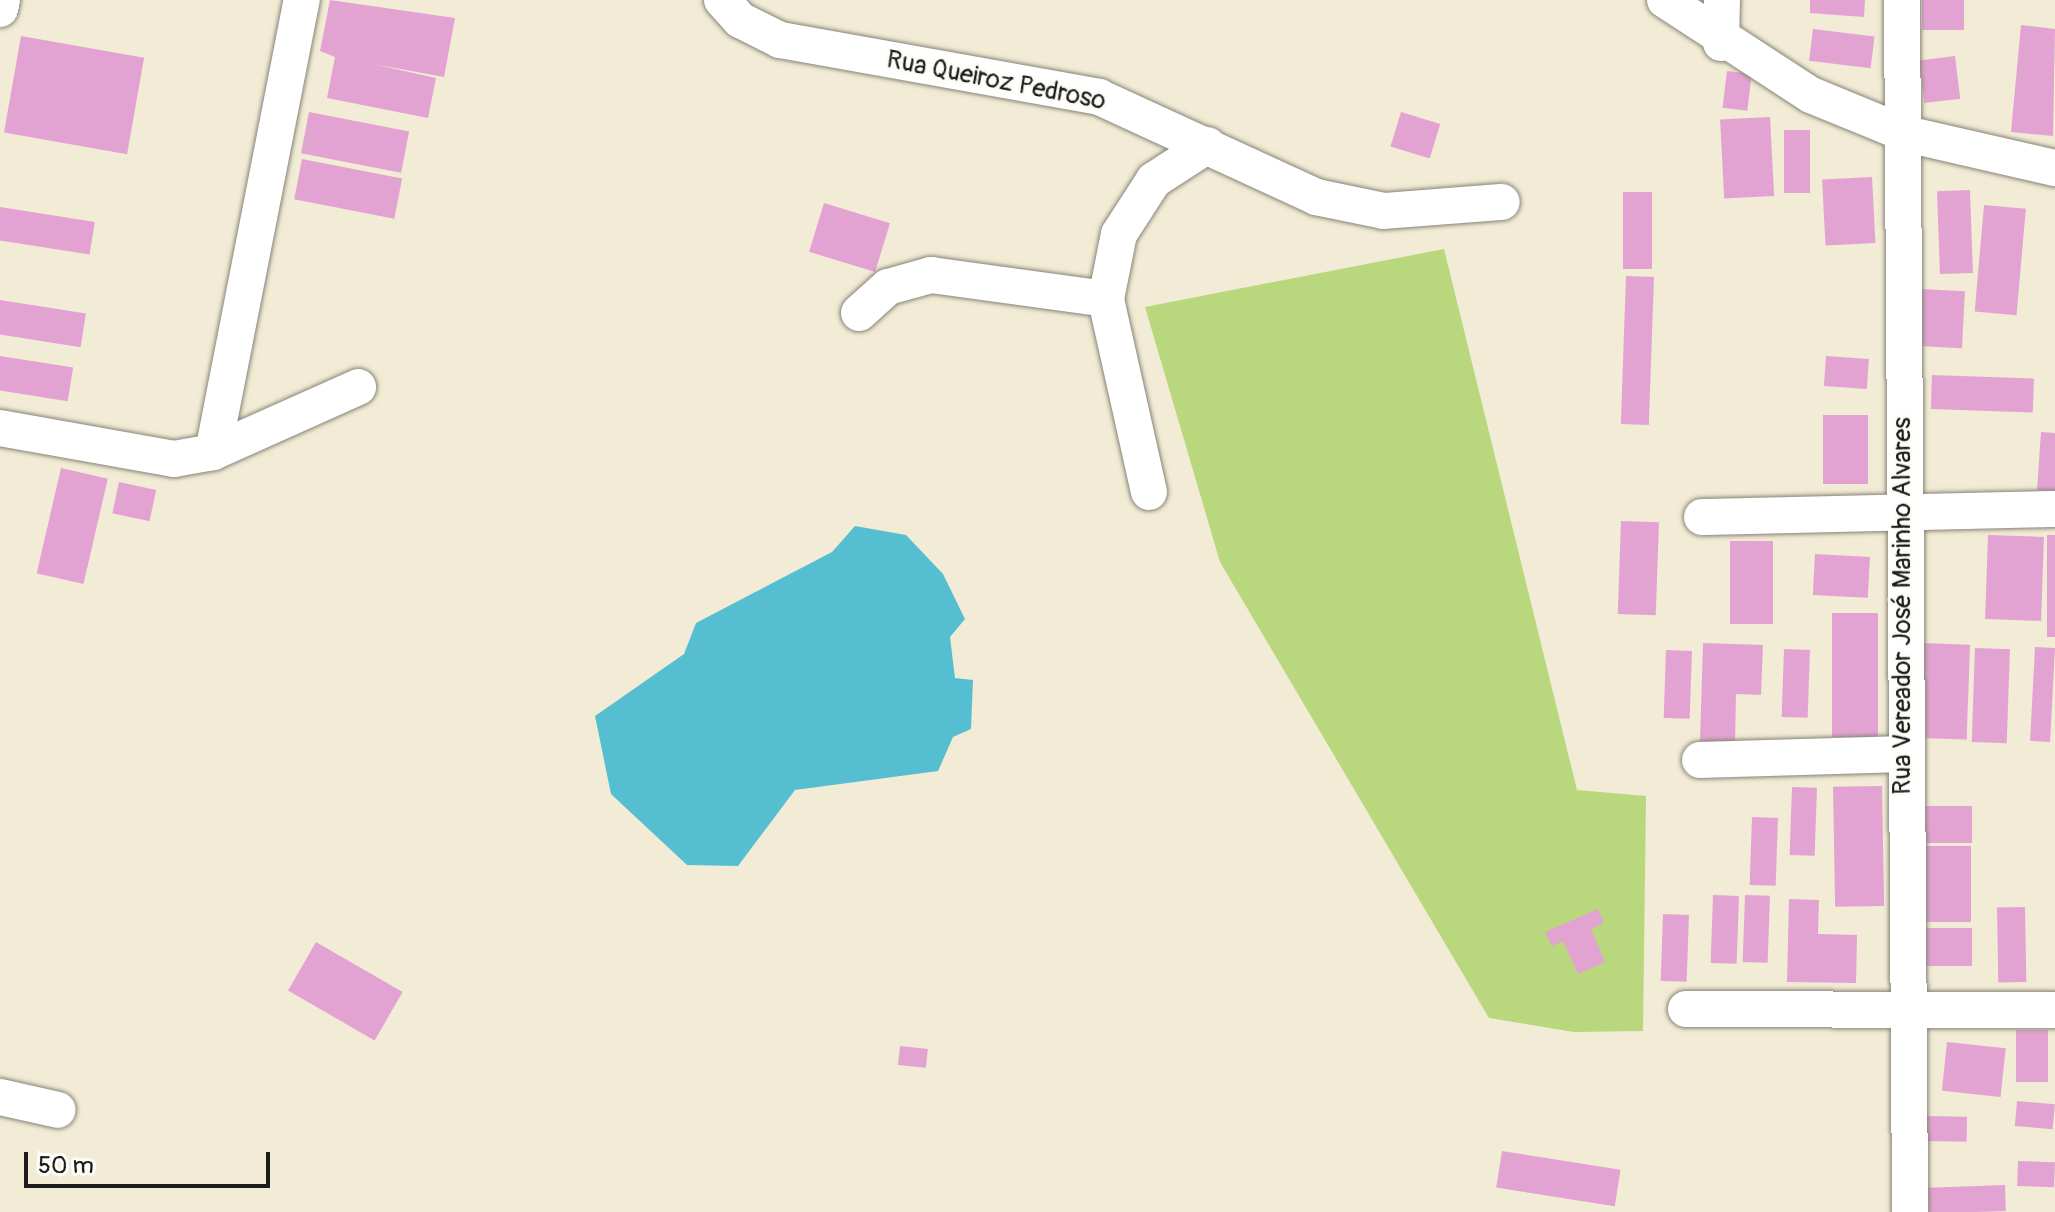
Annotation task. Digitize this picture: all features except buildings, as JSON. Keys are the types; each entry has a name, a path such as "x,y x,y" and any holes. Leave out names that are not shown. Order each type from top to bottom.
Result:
{"street":[{"path":"0,9 2,0"},
{"path":"213,452 302,0"},
{"name":"Rua Queiroz Pedroso","path":"722,0 740,20 780,40 1099,97 1316,197 1384,211 1502,202"},
{"path":"1665,0 1721,43 1811,95 1906,134 2055,168"},
{"path":"1721,43 1722,0"},
{"name":"Rua Vereador José Marinho Alvares","path":"1902,0 1906,134 1901,511 1904,1009 1910,1212"},
{"path":"1149,492 1106,299 1126,224 1154,180 1208,145"},
{"path":"859,313 888,287 931,275 1106,299"},
{"path":"0,428 174,459 213,452 358,387"},
{"path":"1702,517 2055,509"},
{"path":"1700,760 1904,754"},
{"path":"1686,1009 2055,1010"},
{"path":"0,1097 58,1110"}],"green space":[{"path":"1444,249 1577,790 1646,796 1643,1031 1574,1032 1489,1018 1220,562 1145,307"}],"water":[{"path":"855,526 906,535 943,574 965,619 950,637 955,678 973,680 971,729 953,737 938,771 795,790 738,866 687,865 611,794 595,716 684,654 696,623 832,552"}]}
